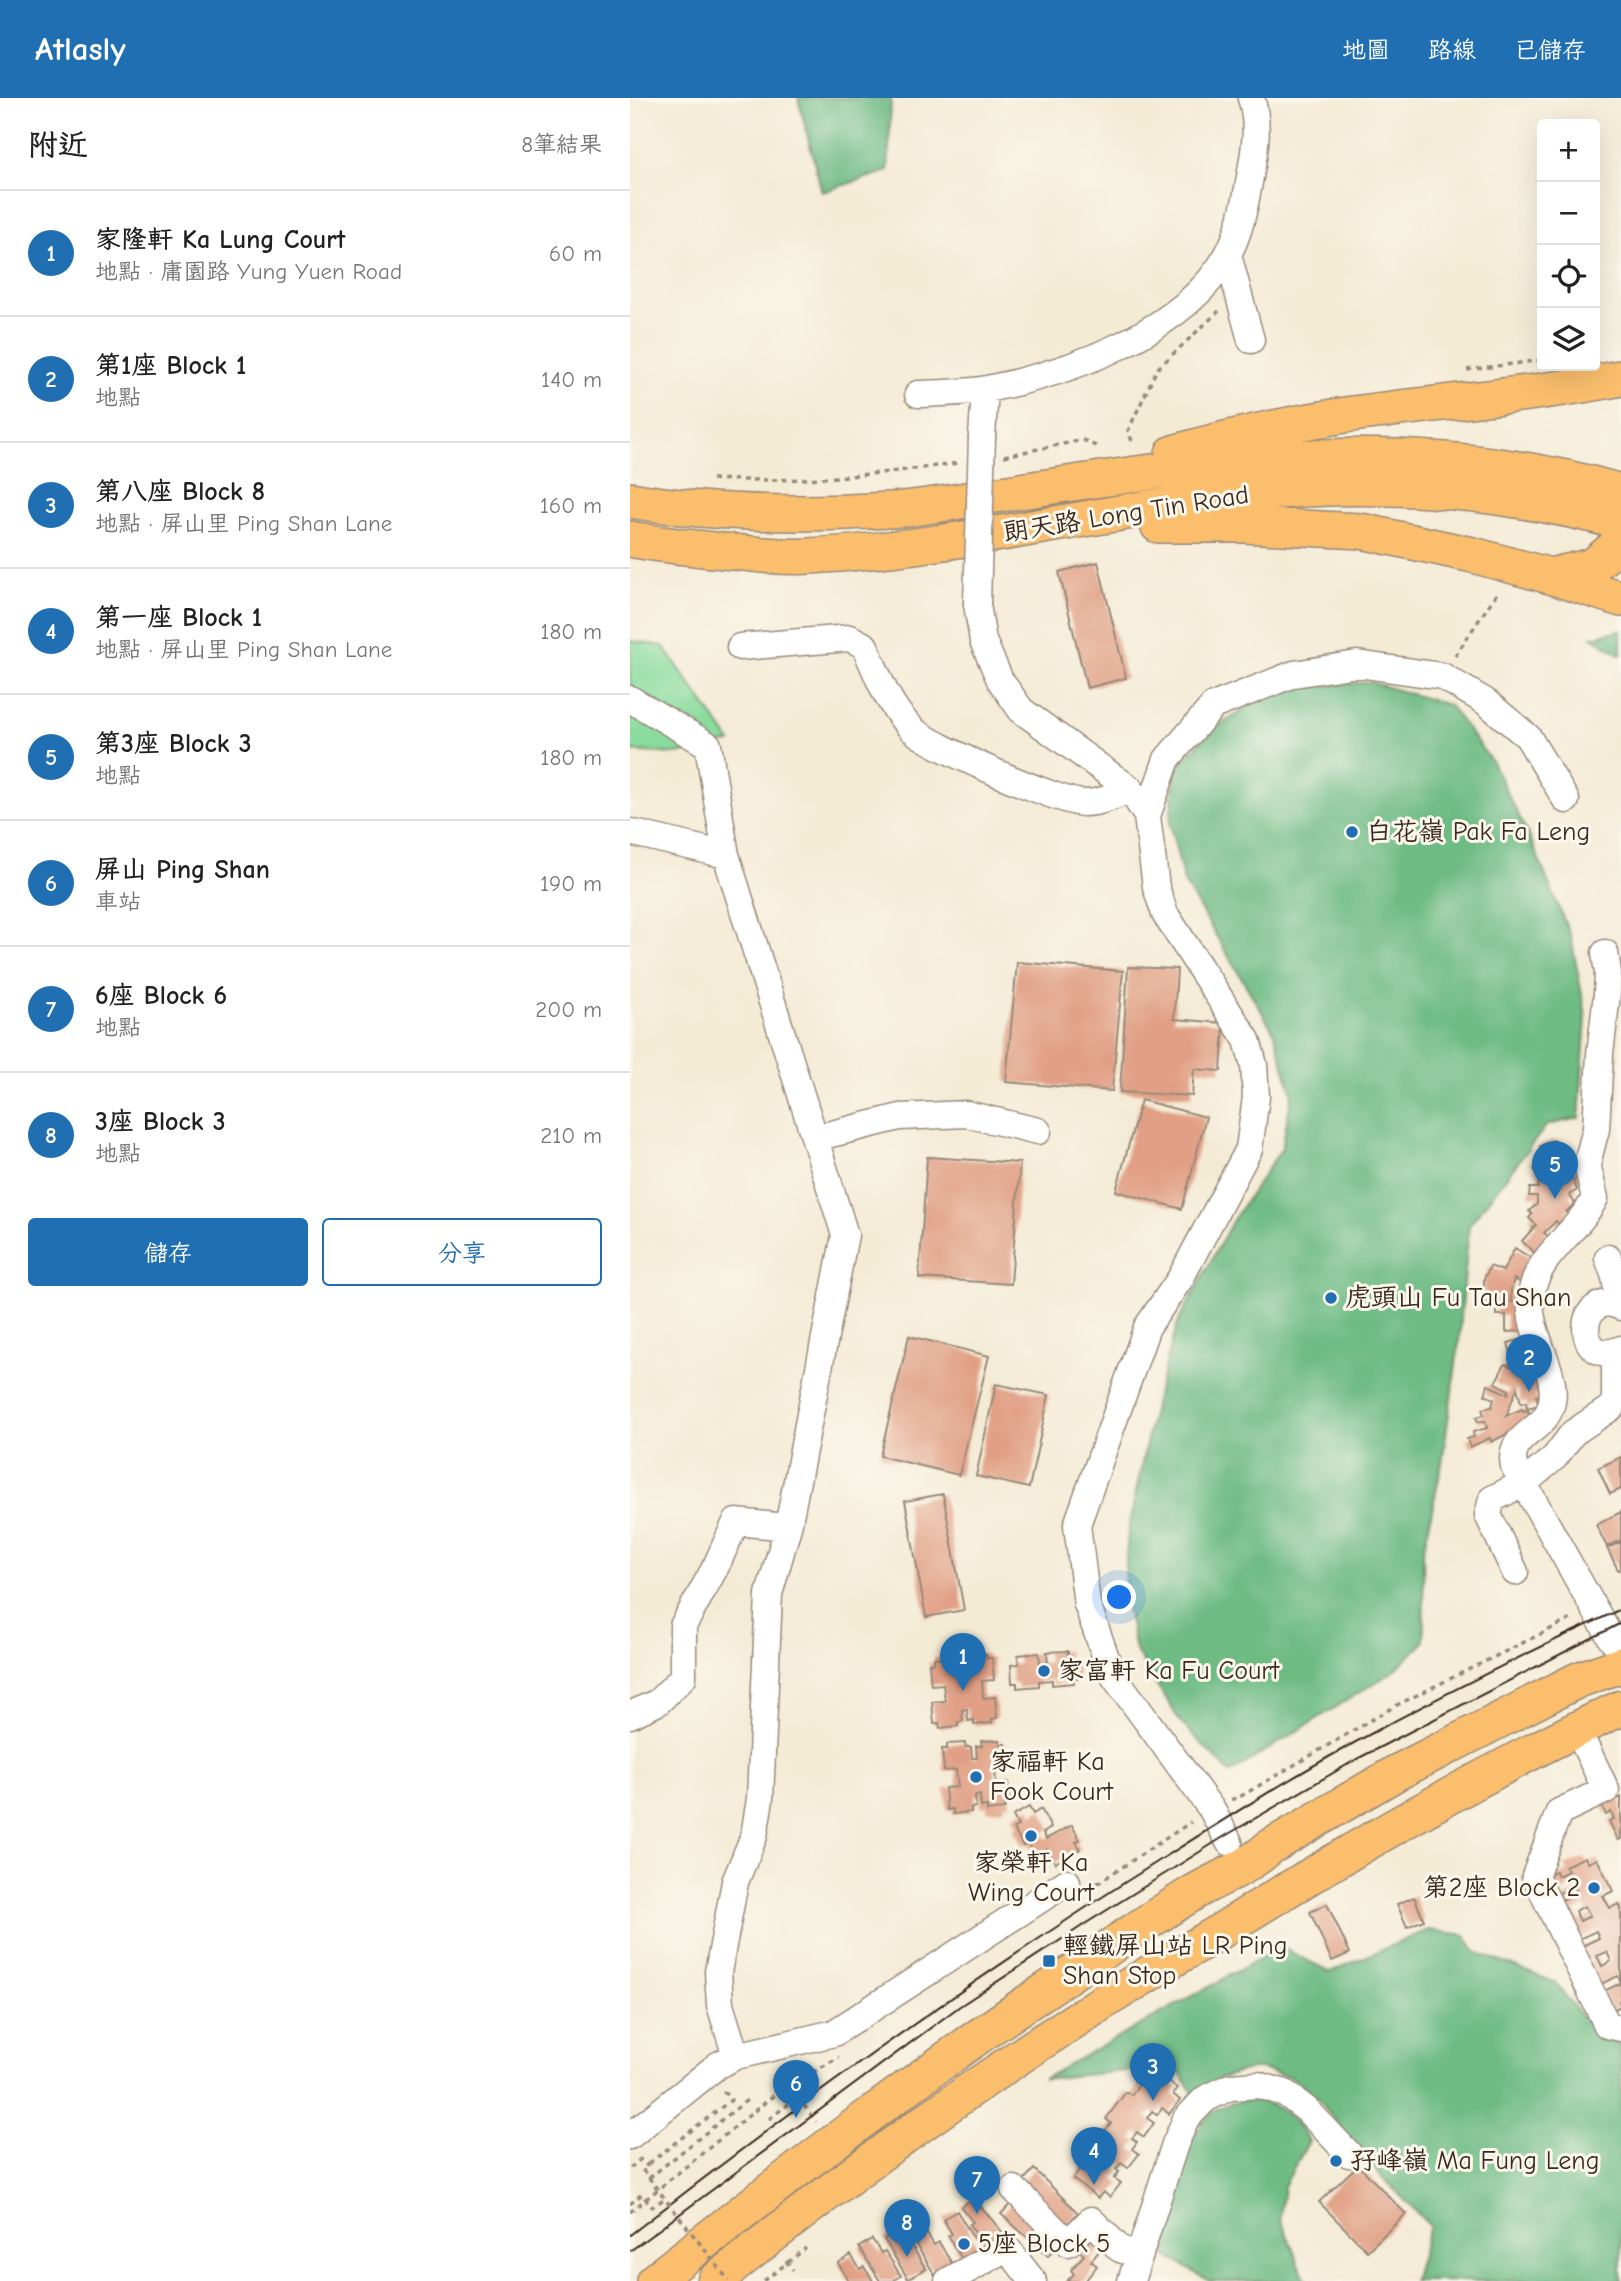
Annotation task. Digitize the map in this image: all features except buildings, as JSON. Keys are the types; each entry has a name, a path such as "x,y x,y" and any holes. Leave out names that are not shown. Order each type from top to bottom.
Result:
{"main road":[{"path":"1069,483 1243,434 1344,415 1564,389 1621,378"},
{"path":"1564,389 1621,398"},
{"name":"朗天路 Long Tin Road","path":"630,500 659,505 777,512 890,510 1069,483 1250,461 1426,458 1490,465 1582,496 1621,522"},
{"name":"朗天路 Long Tin Road","path":"630,539 660,545 763,555 808,556 893,549 1261,493 1372,487 1469,493 1534,502 1621,492"},
{"path":"1071,521 1115,525 1243,525 1361,531 1473,555 1621,599"},
{"path":"1550,576 1592,566 1621,542"},
{"path":"654,2281 774,2187 1004,2018 1201,1889 1254,1862 1270,1847 1396,1773 1578,1680 1618,1649"},
{"path":"715,2281 786,2222 893,2143 1090,2010 1307,1878 1577,1729 1621,1708"}],"street":[{"path":"918,394 985,390 1044,375 1108,352 1166,321 1202,288 1227,255 1244,214 1257,138 1251,98"},
{"path":"1227,255 1251,340"},
{"path":"985,390 990,447 978,604 983,641 1000,680 1021,710 1130,789 1147,816 1156,887 1165,914 1247,1040 1254,1065 1256,1097 1249,1149 1180,1279 1147,1327 1077,1525 1087,1604 1111,1672 1212,1810 1229,1843"},
{"path":"740,647 850,638 858,640 865,646 896,712 914,732 1037,790 1081,803 1103,801 1130,789"},
{"path":"1147,816 1167,759 1213,706 1294,674 1357,664 1442,676 1486,702 1528,737 1566,800"},
{"path":"630,699 708,745 726,855 845,1235 788,1527 769,1594 760,1799 754,1836 734,1882 718,1972 720,2006 736,2056"},
{"path":"630,832 726,855"},
{"path":"1605,953 1607,994 1600,1054 1596,1129 1588,1168 1595,1198 1584,1217 1544,1264 1533,1284 1530,1297 1533,1327 1553,1395 1548,1414 1542,1423 1514,1447 1514,1466 1618,1649"},
{"path":"815,1138 900,1117 967,1114 1038,1131"},
{"path":"1515,1572 1488,1516 1492,1499 1524,1483 1555,1457 1573,1433 1612,1408 1615,1399 1618,1351 1599,1350 1592,1346 1585,1324 1593,1310 1600,1306 1618,1306 1616,1279 1608,1258"},
{"path":"630,1715 658,1702 683,1677 683,1626 716,1566 736,1522 788,1527"},
{"path":"1577,1729 1605,1790 1559,1812 1535,1877 1606,2025 1621,2028"},
{"path":"1229,1843 1270,1847"},
{"path":"1201,1889 1229,1843"},
{"path":"640,2143 718,2065 736,2056 826,2037 1074,1888"},
{"path":"1131,2281 1175,2144 1186,2119 1205,2099 1230,2087 1258,2085 1285,2093 1307,2110 1349,2154"},
{"path":"1014,2189 1068,2243 1091,2220 1120,2249 1140,2255"},
{"path":"948,2281 1007,2248 1033,2281"}],"path":[{"path":"1132,441 1128,431 1157,369 1238,293"},
{"path":"990,447 1083,440 1100,448"},
{"path":"700,479 768,482 884,474 960,463"},
{"path":"1442,676 1497,593"},
{"path":"1236,1798 1396,1705 1584,1613"},
{"path":"1074,1888 1180,1831 1186,1825"},
{"path":"630,2212 773,2096 837,2058"},
{"path":"792,2078 798,2097 817,2122"},
{"path":"713,2099 724,2091 731,2100 642,2169 729,2281"},
{"path":"769,2119 798,2097"},
{"path":"649,2178 698,2142 747,2100"},
{"path":"630,2168 640,2143"},
{"path":"630,2204 642,2194 652,2207 667,2197"}],"green space":[{"path":"798,98 891,98 888,171 822,192"},
{"path":"1621,630 1621,655 1592,637"},
{"path":"630,641 663,646 731,742 677,754 630,751"},
{"path":"1370,682 1449,705 1492,762 1532,843 1571,937 1586,1016 1579,1118 1547,1125 1469,1225 1459,1342 1442,1463 1423,1552 1424,1642 1394,1671 1230,1773 1181,1723 1135,1650 1124,1592 1128,1531 1154,1405 1178,1322 1233,1220 1282,1148 1292,1093 1274,1032 1184,882 1170,824 1175,771 1209,732 1275,689"},
{"path":"1428,1930 1465,1935 1476,1952 1554,1982 1602,2041 1621,2043 1621,2281 1413,2281 1430,2226 1357,2151 1318,2098 1292,2078 1251,2069 1218,2079 1195,2097 1176,2066 1043,2079 1281,1947 1330,1972"},
{"path":"1257,2100 1288,2114 1309,2141 1284,2186 1280,2218 1306,2281 1209,2281 1157,2250 1186,2154 1204,2120 1225,2105"}],"tram line":[{"path":"630,2235 760,2136 960,1992 1211,1828 1304,1771 1385,1726 1485,1674 1621,1609"},
{"path":"630,2251 960,2006 1088,1922 1225,1836 1357,1759 1621,1623"}],"place":[{"name":"白花嶺 Pak Fa Leng","path":"1352,832"},
{"name":"第3座 Block 3","path":"1555,1199"},
{"name":"虎頭山 Fu Tau Shan","path":"1331,1298"},
{"name":"第1座 Block 1","path":"1529,1392"},
{"name":"家富軒 Ka Fu Court","path":"1044,1671"},
{"name":"家隆軒 Ka Lung Court","path":"963,1691"},
{"name":"家福軒 Ka Fook Court","path":"976,1777"},
{"name":"家榮軒 Ka Wing Court","path":"1031,1836"},
{"name":"第2座 Block 2","path":"1594,1888"},
{"name":"輕鐵屏山站 LR Ping Shan Stop","path":"1049,1961"},
{"name":"第八座 Block 8","path":"1153,2101"},
{"name":"屏山 Ping Shan","path":"796,2118"},
{"name":"孖峰嶺 Ma Fung Leng","path":"1336,2161"},
{"name":"第一座 Block 1","path":"1094,2185"},
{"name":"6座 Block 6","path":"977,2214"},
{"name":"5座 Block 5","path":"964,2244"},
{"name":"3座 Block 3","path":"907,2257"}]}
